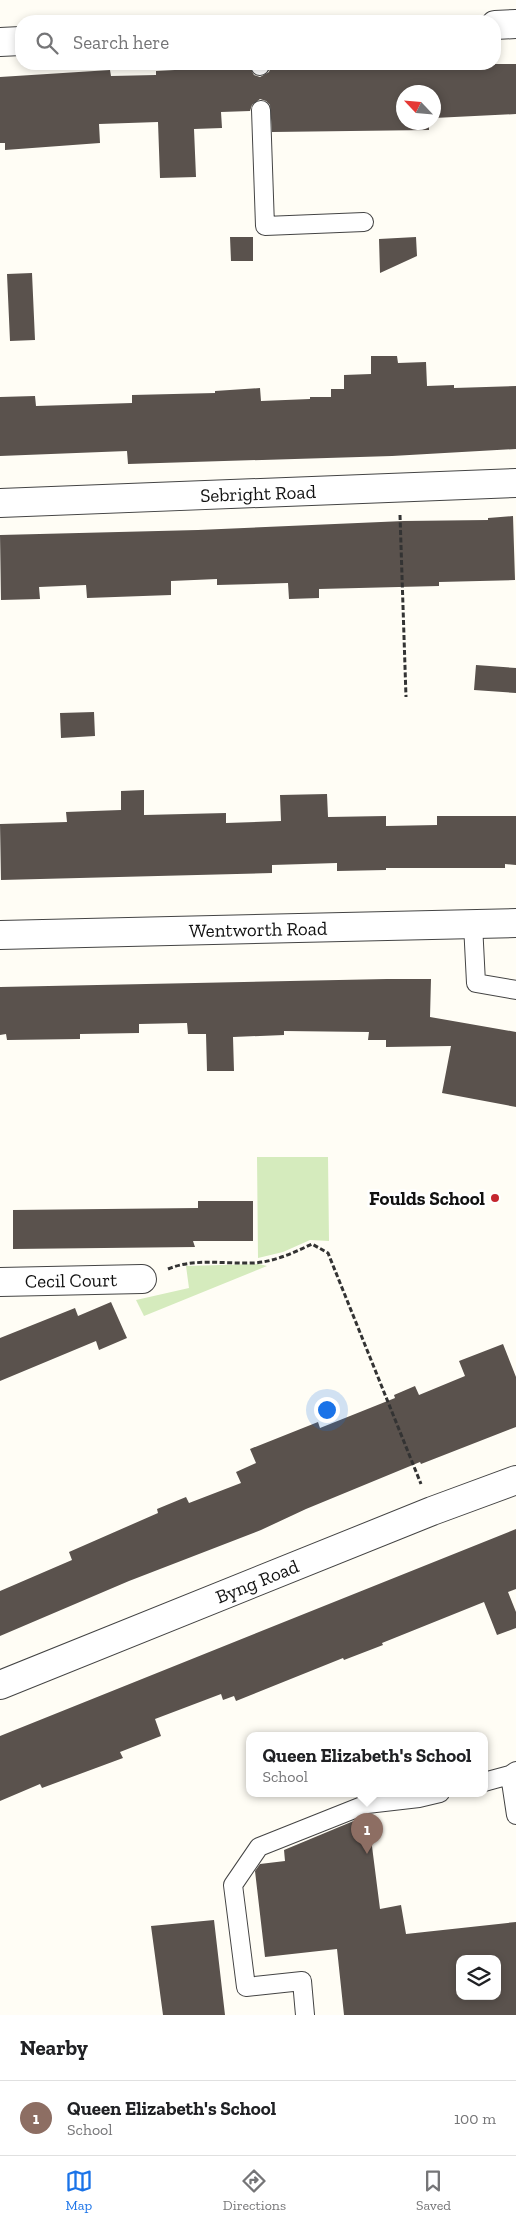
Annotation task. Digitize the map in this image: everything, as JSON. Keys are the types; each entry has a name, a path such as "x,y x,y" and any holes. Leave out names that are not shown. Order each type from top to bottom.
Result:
{"street":[{"path":"501,24 516,24"},
{"path":"0,42 15,41"},
{"name":"Sebright Road","path":"0,503 516,483"},
{"name":"Wentworth Road","path":"0,935 516,923"},
{"name":"Cecil Court","path":"0,1282 142,1280"},
{"name":"Byng Road","path":"0,1686 432,1511 516,1480"}],"lane":[{"path":"261,110 265,226 364,222"},
{"path":"473,924 476,983 516,990"},
{"path":"488,1781 513,1773 516,1815"},
{"path":"305,2015 302,1981 246,1987 233,1885 259,1848 367,1804 422,1797"}],"path":[{"path":"398,488 406,697"},
{"path":"142,1280 183,1263 255,1263 280,1258 312,1244 328,1253 432,1511"}],"green space":[{"path":"257,1157 328,1157 329,1241 310,1240 283,1252 258,1258"},
{"path":"259,1264 267,1266 144,1316 136,1300 189,1288 186,1266"}],"building":[{"path":"501,64 516,64 516,114 441,118 441,85 396,85 396,130 429,130 272,132 270,105 260,99 252,105 250,111 221,112 222,128 194,129 196,177 160,178 158,122 99,124 100,143 5,150 5,143 0,143 0,77 110,70 111,76 156,75 156,71 175,70 251,70 254,75 260,77 270,70 501,70"},
{"path":"230,237 253,237 253,261 231,261"},
{"path":"416,237 417,256 380,273 379,239"},
{"path":"32,273 35,340 10,341 7,274"},
{"path":"371,356 397,356 398,363 426,362 427,386 454,385 454,388 516,386 516,449 392,456 128,464 127,451 0,456 0,397 35,396 36,406 132,403 132,395 215,393 215,391 260,388 261,401 331,397 331,389 344,389 344,375 371,374"},
{"path":"513,516 515,580 439,582 439,586 319,589 319,598 289,599 288,583 217,585 217,579 171,581 171,595 87,598 86,585 39,587 40,599 1,600 0,535 198,530 404,521 488,520 488,518"},
{"path":"476,665 516,668 516,693 474,690"},
{"path":"94,712 95,736 61,738 60,713"},
{"path":"144,790 144,815 226,813 226,823 281,821 280,795 327,794 328,817 386,816 386,826 437,825 437,816 516,816 516,865 505,864 505,868 386,868 386,870 337,871 337,863 272,865 272,873 1,880 0,824 67,822 66,812 121,810 121,791"},
{"path":"431,979 430,1017 516,1032 516,1107 442,1093 451,1046 386,1047 386,1040 368,1040 369,1032 284,1031 284,1035 233,1037 234,1071 207,1071 206,1034 188,1034 187,1023 139,1024 139,1033 80,1034 80,1039 7,1040 6,1034 0,1035 0,987"},
{"path":"198,1201 253,1201 253,1241 193,1241 195,1247 13,1249 13,1210 198,1208"},
{"path":"111,1302 127,1338 99,1350 96,1341 0,1381 0,1338 75,1308 78,1316"},
{"path":"503,1344 516,1377 516,1427 421,1464 420,1462 306,1509 261,1530 129,1581 0,1636 0,1591 72,1560 69,1552 158,1513 157,1509 186,1497 189,1503 241,1483 236,1472 256,1463 250,1449 318,1422 320,1428 395,1398 394,1395 415,1386 419,1395 465,1376 459,1361"},
{"path":"516,1529 516,1589 508,1592 516,1612 516,1628 497,1635 484,1602 382,1643 383,1645 344,1660 343,1658 236,1701 234,1696 223,1700 221,1694 155,1719 161,1736 120,1752 123,1758 42,1788 40,1784 0,1801 0,1736"},
{"path":"368,1815 380,1909 401,1905 406,1934 516,1922 516,2015 344,2015 337,1949 265,1957 255,1871 260,1864 285,1861 284,1850"},
{"path":"214,1920 225,2015 163,2015 151,1926"}],"place":[{"name":"Foulds School","path":"495,1198"},
{"name":"Queen Elizabeth's School","path":"367,1854"}]}
